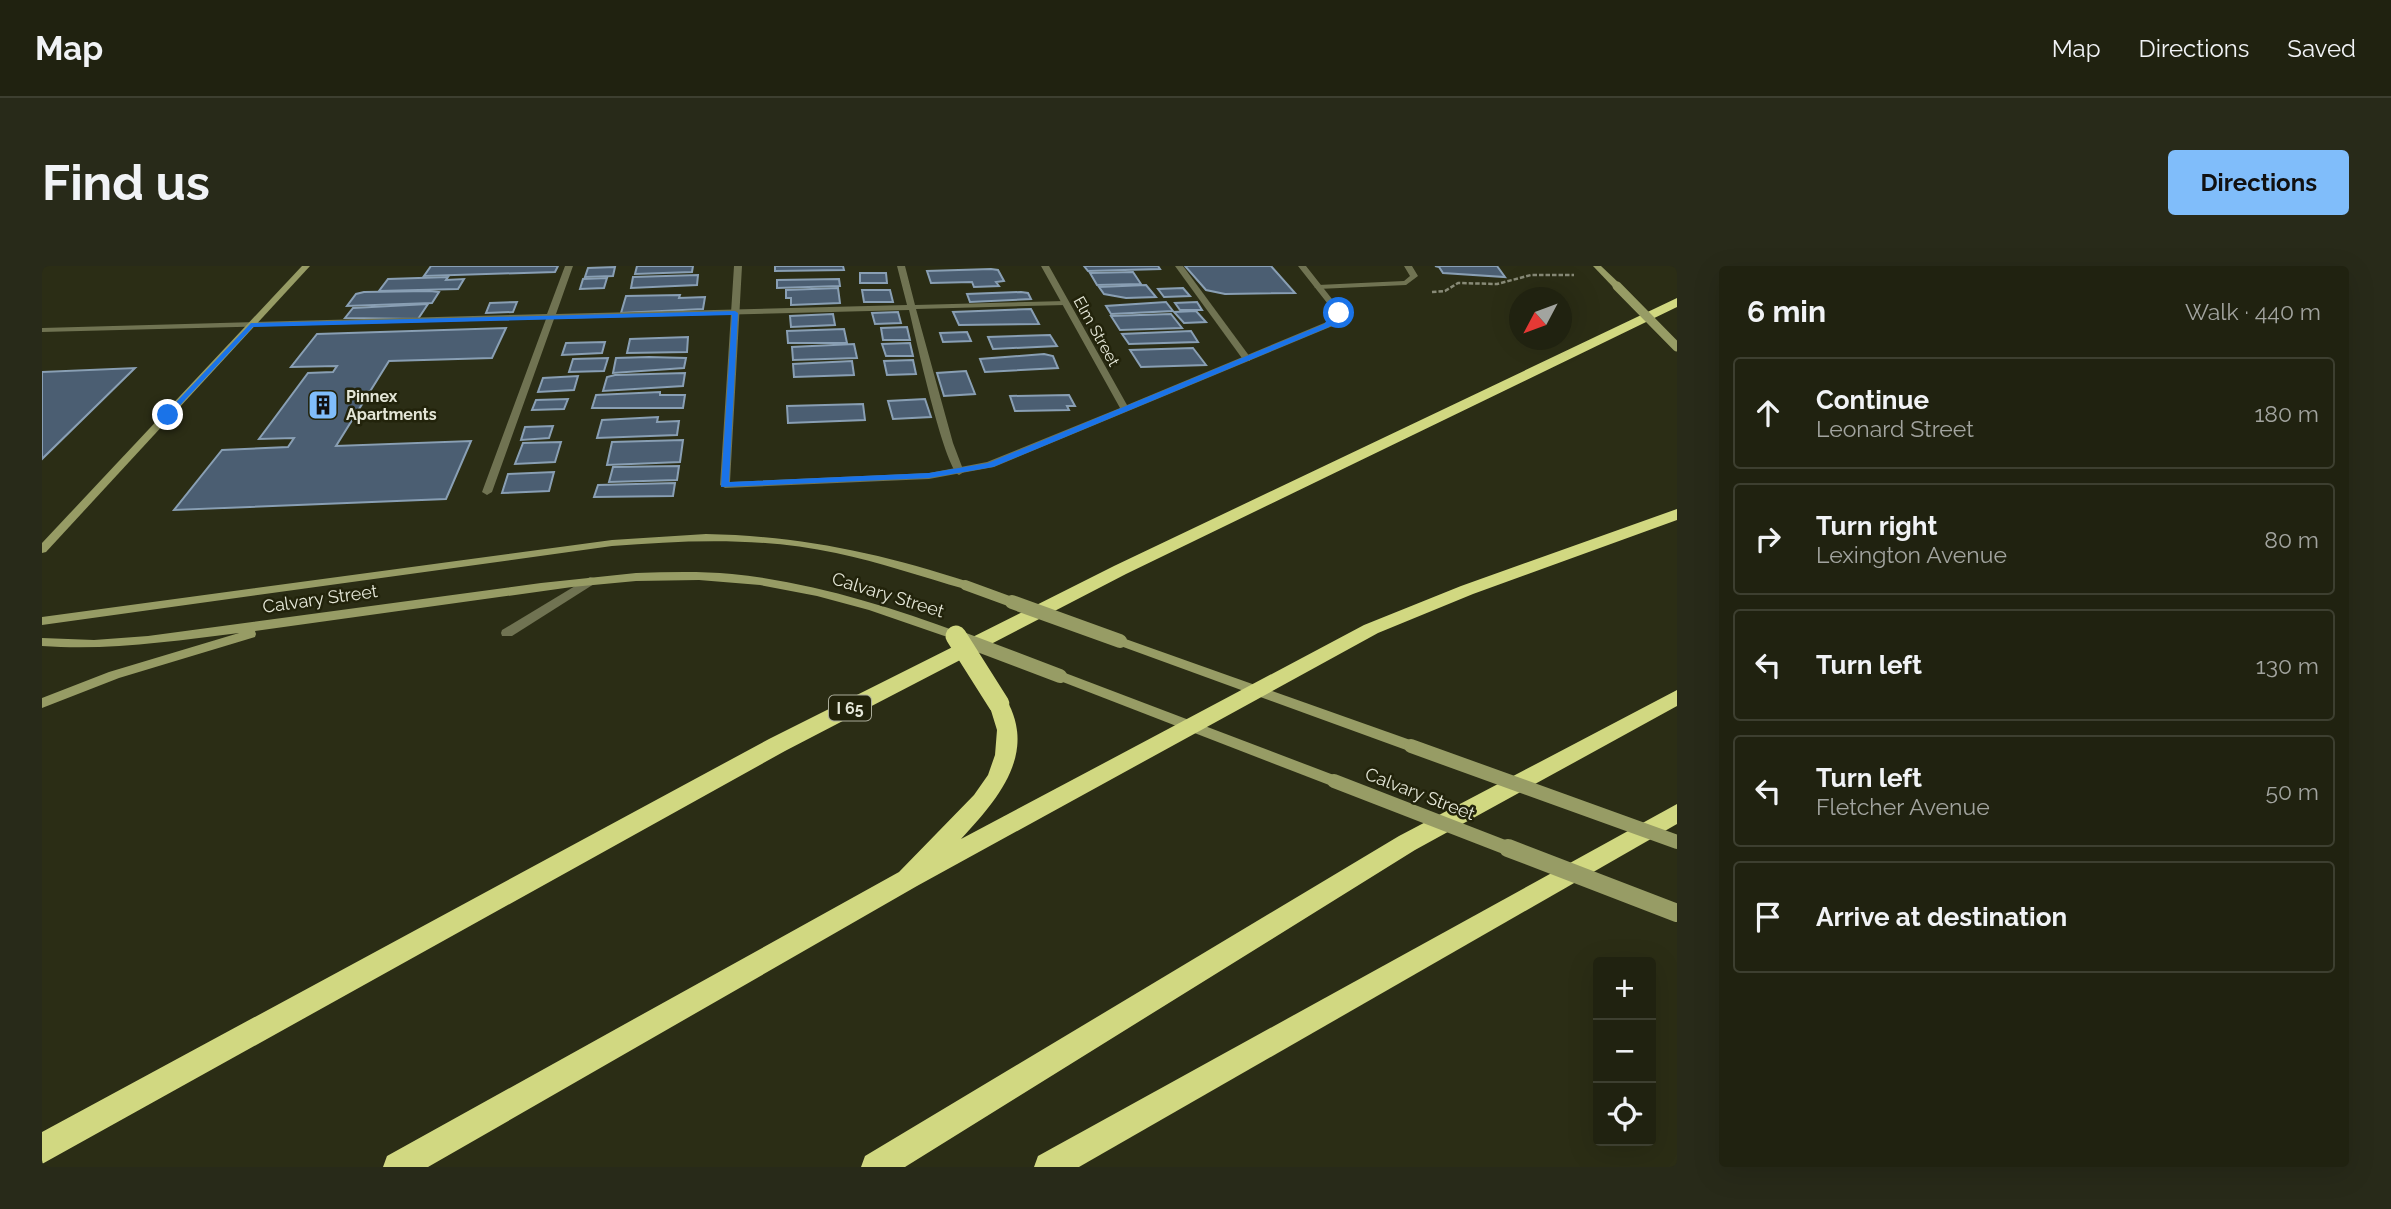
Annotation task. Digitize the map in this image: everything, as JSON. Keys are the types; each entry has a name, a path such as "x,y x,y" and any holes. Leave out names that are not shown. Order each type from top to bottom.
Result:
{"highway":[{"name":"I 65","path":"42,1149 777,745 1120,570 1677,302"},
{"path":"398,1167 908,879 1371,629 1468,590 1677,514"},
{"path":"908,879 982,801 998,778 1006,755 1008,730 999,704 974,660 956,636"},
{"path":"876,1167 1407,843 1677,697"},
{"path":"1049,1167 1677,813"}],"main road":[{"path":"42,550 306,266"},
{"path":"1597,266 1677,347"},
{"name":"Calvary Street","path":"42,621 598,544 693,536 754,537 822,544 890,561 965,585 1677,842"},
{"name":"Calvary Street","path":"42,642 115,643 291,623 590,581 731,578 810,591 898,615 956,636 1677,913"},
{"path":"42,703 127,671 291,623"}],"street":[{"path":"487,492 569,266"},
{"path":"738,266 724,485 959,472 990,465 1327,325 1339,313 1302,266"},
{"path":"901,266 948,443 959,472"},
{"name":"Elm Street","path":"1045,266 1125,409"},
{"path":"1179,266 1247,359"},
{"path":"1318,287 1406,282 1414,276 1408,266"},
{"path":"42,330 550,319 1066,303"},
{"path":"507,633 590,581"}],"path":[{"path":"1421,294 1445,290 1458,283 1497,284 1538,274 1576,275"}],"building":[{"path":"431,266 558,266 555,272 424,276"},
{"path":"637,266 693,266 692,272 635,274"},
{"path":"775,266 843,266 844,270 775,271"},
{"path":"1084,266 1158,266 1160,269 1088,271"},
{"path":"1185,266 1271,266 1295,293 1225,294 1206,290"},
{"path":"1435,266 1497,266 1505,277 1443,273"},
{"path":"615,267 613,276 585,277 588,268"},
{"path":"998,270 1004,281 996,282 999,286 974,287 972,282 931,283 927,271"},
{"path":"1133,272 1141,284 1097,285 1090,273"},
{"path":"860,273 886,273 887,283 860,283"},
{"path":"698,275 697,285 631,288 633,277"},
{"path":"448,277 446,280 464,279 458,289 379,291 388,279"},
{"path":"607,278 604,288 580,289 583,279"},
{"path":"839,279 840,286 777,288 777,280"},
{"path":"1146,285 1156,297 1126,298 1104,294 1099,287"},
{"path":"838,288 840,303 791,305 791,298 786,298 786,290"},
{"path":"1183,288 1190,296 1164,297 1158,289"},
{"path":"862,290 890,290 893,302 864,302"},
{"path":"364,292 439,292 432,303 347,306 356,294"},
{"path":"1028,293 1031,299 970,302 967,294"},
{"path":"680,295 679,298 705,297 703,309 621,313 626,296"},
{"path":"517,302 513,312 486,313 490,303"},
{"path":"1166,302 1173,311 1111,314 1106,306"},
{"path":"1197,302 1202,310 1180,310 1175,303"},
{"path":"428,304 418,319 345,318 353,308"},
{"path":"1031,309 1039,324 959,325 953,312"},
{"path":"1196,311 1206,322 1184,323 1174,312"},
{"path":"898,312 901,323 875,324 872,313"},
{"path":"833,314 835,325 791,327 790,316"},
{"path":"1171,314 1182,328 1120,330 1111,316"},
{"path":"907,327 910,340 883,340 881,328"},
{"name":"Pinnex Apartments","path":"506,328 492,358 389,361 336,446 471,441 446,499 174,510 222,450 288,447 294,438 259,439 308,373 333,372 337,366 291,367 317,334"},
{"path":"844,329 847,343 788,343 787,331"},
{"path":"1191,331 1198,342 1129,344 1122,334"},
{"path":"967,332 971,341 943,342 940,333"},
{"path":"1050,335 1057,346 993,349 988,337"},
{"path":"688,337 687,352 627,353 630,339"},
{"path":"605,342 602,353 562,355 566,343"},
{"path":"910,343 913,356 886,356 882,344"},
{"path":"854,344 857,358 793,360 792,347"},
{"path":"1193,348 1206,365 1141,367 1130,350"},
{"path":"1044,354 1053,356 1058,368 985,372 980,359"},
{"path":"608,358 604,371 569,372 573,359"},
{"path":"616,358 686,358 684,368 613,373"},
{"path":"913,360 916,374 887,375 884,361"},
{"path":"852,361 854,375 794,377 793,364"},
{"path":"135,368 42,459 42,372"},
{"path":"966,371 975,394 944,396 937,373"},
{"path":"685,373 683,386 603,391 607,377 615,375"},
{"path":"578,376 574,390 538,392 543,378"},
{"path":"660,392 660,395 685,395 683,408 592,408 596,395"},
{"path":"1069,395 1075,406 1067,406 1069,410 1015,411 1010,396"},
{"path":"568,399 564,409 532,410 536,400"},
{"path":"925,399 931,417 893,419 888,401"},
{"path":"863,404 865,420 788,423 787,406"},
{"path":"658,417 657,422 679,421 677,435 597,438 602,420"},
{"path":"553,426 549,438 521,440 525,427"},
{"path":"683,440 680,462 607,465 612,442"},
{"path":"561,442 555,462 515,464 523,443"},
{"path":"679,466 677,480 609,482 613,467"},
{"path":"554,472 549,491 502,493 508,474"},
{"path":"675,483 673,496 594,497 598,485"}],"place":[{"name":"Pinnex Apartments","path":"323,405"}],"route":[{"path":"168,415 251,325 735,313 724,485 929,476 990,465 1327,325 1339,313"}]}
